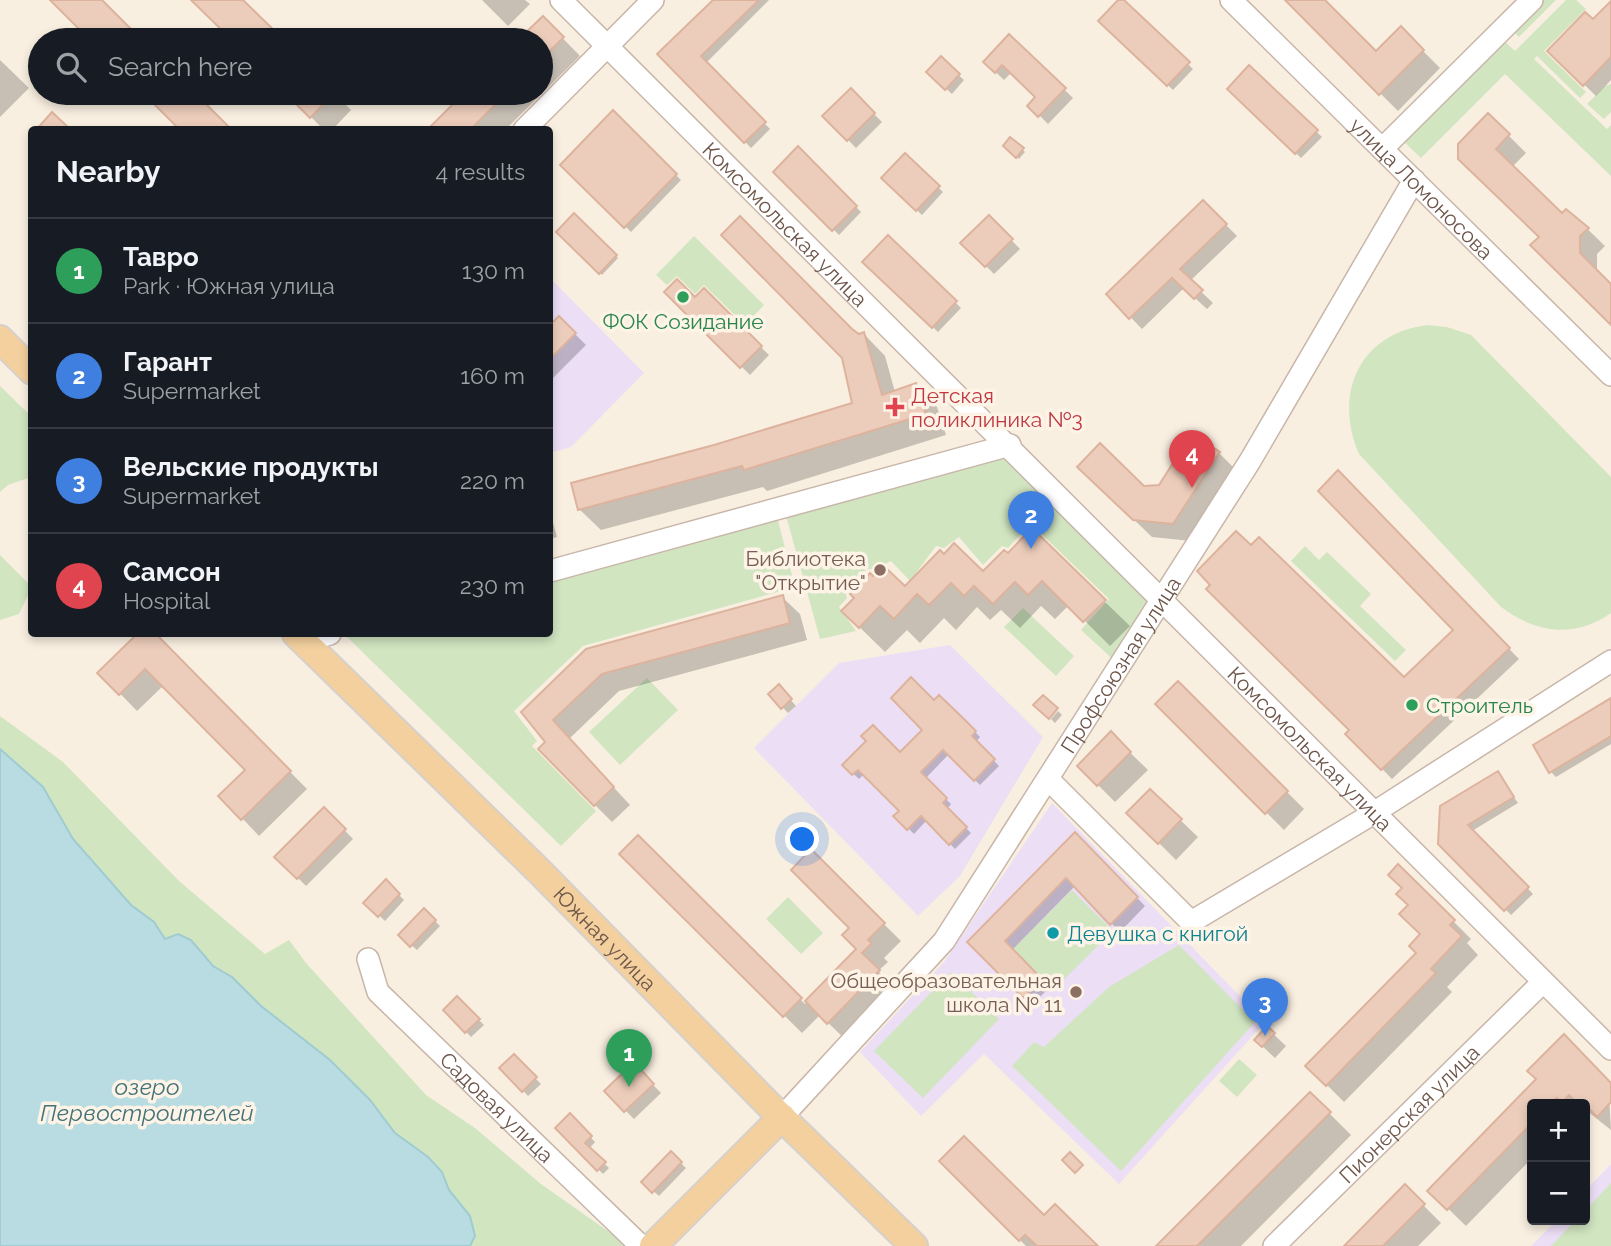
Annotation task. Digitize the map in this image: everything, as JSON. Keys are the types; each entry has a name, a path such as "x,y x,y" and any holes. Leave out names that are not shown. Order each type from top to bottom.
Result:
{"main road":[{"path":"0,339 28,366"},
{"name":"Южная улица","path":"299,637 540,872 782,1117 914,1246"},
{"path":"653,1246 782,1117"}],"street":[{"name":"Комсомольская улица","path":"561,0 1010,445 1159,600 1611,1049"},
{"path":"553,101 653,0"},
{"name":"улица Ломоносова","path":"1231,0 1611,374"},
{"path":"1382,149 1532,0"},
{"path":"528,126 549,105"},
{"name":"Профсоюзная улица","path":"782,1117 944,941 1250,461 1414,180"},
{"path":"553,570 1010,445"},
{"path":"1053,785 1191,922 1611,661"},
{"name":"Садовая улица","path":"368,959 379,992 641,1246"},
{"name":"Пионерская улица","path":"1274,1246 1543,982"}],"shaded area":[{"path":"553,281 644,373 571,447 553,452"},
{"path":"950,645 1043,737 960,876 918,916 754,748 839,663"},
{"name":"Общеобразовательная школа № 11","path":"1052,803 1265,1022 1119,1184 984,1054 921,1116 860,1052 944,962"},
{"path":"1611,1164 1611,1246 1531,1246 1552,1225 1590,1225 1590,1186"}],"green space":[{"path":"1536,0 1556,0 1519,37 1509,27"},
{"path":"1566,0 1576,0 1586,9 1544,51 1586,92 1580,98 1537,56 1534,59 1607,129 1611,125 1611,176 1505,74 1421,158 1399,137 1500,37 1515,51"},
{"path":"1611,84 1611,112 1604,119 1587,104 1605,86"},
{"path":"694,236 764,305 745,325 704,285 695,294 677,276 667,285 656,275"},
{"path":"1428,325 1447,327 1471,335 1611,477 1611,613 1583,627 1555,630 1528,623 1514,616 1501,607 1359,454 1349,410 1351,389 1358,370 1369,354 1384,340 1404,330"},
{"path":"0,386 28,413 28,478 8,485 0,492"},
{"path":"1008,450 1153,600 1118,664 1081,630 1109,599 1030,523 1008,548 1002,546 983,565 959,537 944,548 936,546 910,581 891,561 875,569 867,569 845,592 847,598 839,607 856,631 820,639 785,512"},
{"path":"776,513 795,587 583,646 514,711 537,741 532,746 596,811 561,846 347,637 553,637 553,575"},
{"name":"Строитель","path":"1305,546 1319,560 1327,552 1371,594 1360,606 1406,650 1395,661 1291,561"},
{"path":"0,555 28,583 28,595 19,614 0,620"},
{"path":"1023,608 1074,656 1056,676 1004,627"},
{"path":"647,678 678,710 620,765 589,732"},
{"path":"0,716 63,762 179,881 265,954 289,940 306,963 426,1095 475,1128 541,1184 619,1239 624,1246 470,1246 470,1216 449,1190 442,1172 428,1157 395,1133 370,1100 340,1070 261,1006 232,977 213,966 199,950 172,938 165,939 154,922 131,905 73,839 43,787 0,749"},
{"path":"1072,890 1113,931 1053,990 1013,949"},
{"path":"788,897 823,933 801,954 766,919"},
{"path":"1179,945 1255,1022 1121,1171 1012,1066 1034,1042 1044,1047 1109,987"},
{"path":"951,972 999,1019 923,1098 874,1051"},
{"path":"1239,1059 1257,1075 1237,1097 1219,1081"},
{"path":"1611,1183 1611,1246 1551,1246 1571,1225 1590,1225 1590,1206"}],"water":[{"name":"озеро Первостроителей","path":"0,749 43,787 73,839 131,905 154,922 165,939 178,934 191,940 213,966 232,977 261,1006 330,1060 370,1100 395,1133 428,1157 442,1172 449,1190 470,1216 475,1236 470,1246 0,1246"}],"building":[{"path":"50,0 102,0 130,28 78,28"},
{"path":"191,0 243,0 272,28 220,28"},
{"path":"713,0 759,0 701,56 766,122 744,143 657,54"},
{"path":"1118,0 1124,0 1190,62 1167,86 1098,21"},
{"path":"1285,0 1325,0 1376,51 1401,26 1424,50 1379,95"},
{"path":"1611,1 1611,57 1583,86 1547,51 1585,12 1593,19"},
{"path":"543,16 564,37 553,48 553,28 530,28"},
{"path":"1009,34 1066,88 1038,117 1027,106 1035,97 1002,65 995,73 983,62"},
{"path":"941,56 960,74 945,90 926,72"},
{"path":"1249,65 1318,130 1295,154 1227,89"},
{"path":"851,88 875,113 847,141 822,116"},
{"path":"155,105 207,105 228,126 176,126"},
{"path":"297,105 322,105 310,118"},
{"path":"452,105 495,105 474,126 431,126"},
{"path":"613,110 677,174 624,228 560,165"},
{"path":"52,112 67,126 40,126"},
{"path":"1488,113 1510,134 1496,149 1562,213 1566,209 1589,228 1580,236 1580,253 1611,284 1611,325 1530,245 1539,237 1458,159 1458,144"},
{"path":"1010,137 1024,148 1016,158 1003,146"},
{"path":"798,146 857,206 832,231 773,172"},
{"path":"905,153 940,186 916,211 881,178"},
{"path":"1203,200 1227,224 1180,269 1203,290 1194,299 1172,278 1129,319 1106,294"},
{"path":"574,213 617,255 599,274 556,232"},
{"path":"989,215 1013,239 985,267 960,243"},
{"path":"740,216 852,329 859,334 864,332 882,395 916,383 926,414 744,470 742,466 578,510 571,483 714,445 852,403 842,358 721,235"},
{"path":"888,235 957,301 932,328 862,262"},
{"path":"677,279 695,297 704,288 762,346 740,368 664,292"},
{"path":"559,316 576,333 553,356 553,322"},
{"path":"1192,433 1220,452 1173,524 1133,520 1077,467 1100,443 1144,486 1159,485"},
{"path":"1338,470 1510,648 1381,770 1345,734 1349,730 1206,589 1210,585 1197,571 1236,531 1251,545 1259,537 1404,677 1453,630 1318,491"},
{"path":"1032,528 1106,600 1083,622 1042,581 1028,595 1015,582 993,604 974,586 964,596 951,583 929,605 917,594 894,619 880,606 859,628 841,611 854,598 850,594 870,573 873,576 884,566 905,586 940,550 944,554 954,543 983,571 1004,550 1008,553"},
{"path":"783,595 790,623 602,674 553,720 614,787 594,806 538,749 545,742 521,712 586,649"},
{"path":"134,637 159,637 291,771 241,820 218,796 245,770 145,669 119,695 97,673"},
{"path":"911,677 934,700 939,695 964,719 976,731 972,736 995,759 974,781 943,750 921,772 947,798 943,803 967,827 949,845 921,816 907,830 893,816 899,811 858,770 852,775 842,765 866,741 861,736 873,725 900,752 922,730 891,698"},
{"path":"1178,681 1288,791 1265,814 1155,704"},
{"path":"779,684 792,699 781,709 768,694"},
{"path":"1043,695 1058,708 1049,719 1033,705"},
{"path":"1611,698 1611,736 1549,773 1533,745"},
{"path":"1111,731 1131,752 1097,786 1077,766"},
{"path":"1498,771 1514,797 1468,825 1529,887 1504,911 1438,844 1440,806"},
{"path":"1150,789 1182,819 1158,844 1126,813"},
{"path":"324,807 346,829 297,879 274,857"},
{"path":"1075,832 1138,897 1110,925 1066,878 1005,941 1042,979 1023,998 967,942"},
{"path":"638,835 802,998 783,1017 619,854"},
{"path":"811,849 885,923 868,940 872,943 862,953 880,970 827,1024 805,1001 856,949 842,935 849,928 791,870"},
{"path":"1398,864 1455,920 1450,925 1462,936 1431,969 1436,973 1326,1086 1305,1066 1416,953 1409,946 1420,934 1399,914 1408,905 1396,894 1402,888 1388,875"},
{"path":"386,879 400,894 378,917 363,903"},
{"path":"424,908 436,920 410,947 398,935"},
{"path":"457,996 480,1019 465,1033 443,1010"},
{"path":"1267,1026 1275,1033 1262,1047 1254,1040"},
{"path":"1564,1034 1611,1083 1611,1102 1597,1117 1590,1109 1590,1099 1573,1099 1569,1095 1566,1099 1527,1099 1527,1128 1447,1210 1427,1191 1536,1079 1527,1071"},
{"path":"514,1054 537,1077 522,1092 499,1068"},
{"path":"634,1062 654,1084 624,1112 604,1091"},
{"path":"1310,1092 1331,1112 1197,1246 1156,1246"},
{"path":"570,1113 592,1136 585,1143 606,1162 597,1171 555,1128"},
{"path":"964,1136 1044,1215 1055,1204 1098,1246 1037,1246 1025,1235 1019,1241 939,1161"},
{"path":"671,1151 682,1162 652,1193 641,1182"},
{"path":"1070,1152 1083,1165 1075,1173 1062,1160"},
{"path":"1405,1184 1425,1204 1383,1246 1344,1246"}],"place":[{"name":"ФОК Созидание","path":"683,297"},
{"name":"Детская поликлиника №3","path":"895,407"},
{"name":"Самсон","path":"1192,488"},
{"name":"Гарант","path":"1031,549"},
{"name":"Библиотека \"Открытие\"","path":"880,570"},
{"name":"Строитель","path":"1412,705"},
{"name":"Девушка с книгой","path":"1053,933"},
{"name":"Общеобразовательная школа № 11","path":"1076,992"},
{"name":"Вельские продукты","path":"1265,1036"},
{"name":"Тавро","path":"629,1087"}]}
